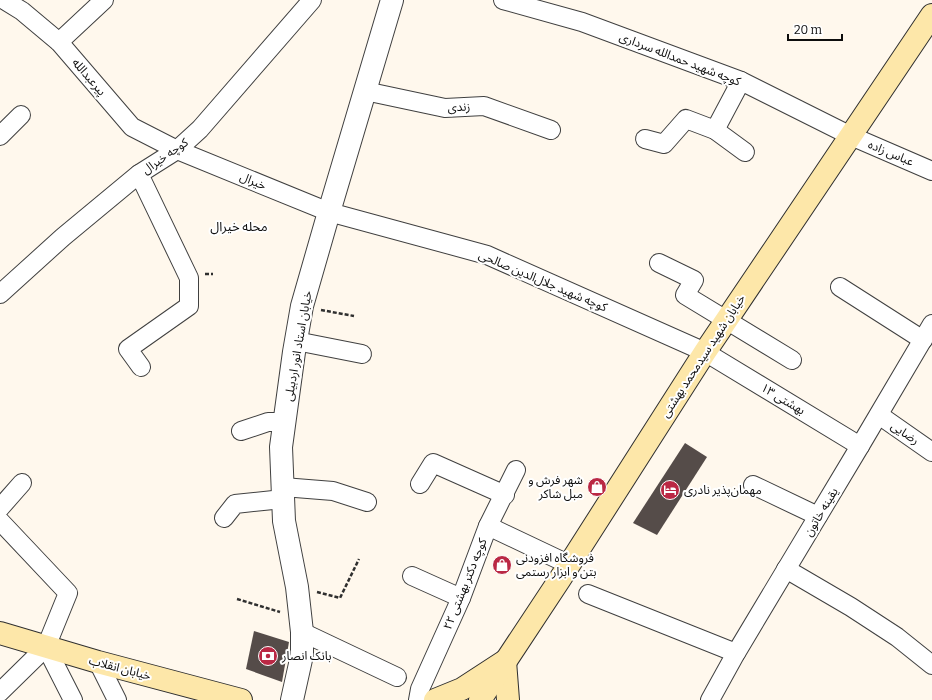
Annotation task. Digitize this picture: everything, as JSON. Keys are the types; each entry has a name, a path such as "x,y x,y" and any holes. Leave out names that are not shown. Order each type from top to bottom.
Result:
{"main road":[{"name":"خیابان شهید سیدمحمد بهشتی","path":"480,700 705,352 932,15"},
{"name":"خیابان انقلاب","path":"0,633 98,662 241,700"},
{"path":"435,700 462,689 505,661 508,700"}],"street":[{"path":"59,42 104,0"},
{"name":"کوچه خیرال","path":"0,294 63,237 139,174 177,150 200,129 312,0"},
{"name":"خیابان استاد انور اردبیلی","path":"292,700 302,655 302,625 297,587 284,521 281,447 296,341 302,306 328,212 392,0"},
{"name":"کوچه شهید حمدالله سرداری","path":"503,0 582,22 741,81 851,136"},
{"name":"پیرعبدالله","path":"8,1 59,42 132,127 177,150"},
{"path":"715,130 741,81"},
{"name":"زندی","path":"365,91 445,108 484,106 551,130"},
{"path":"0,136 21,115"},
{"path":"645,139 664,144 686,119 715,130 745,152"},
{"name":"عباس زاده","path":"851,136 932,171"},
{"name":"خیرال","path":"177,150 328,212"},
{"path":"139,174 190,278 189,306 128,349 142,367"},
{"name":"کوچه شهید جلال‌الدین صالحی","path":"328,212 487,256 705,352"},
{"path":"659,263 694,280 685,295 792,360"},
{"path":"840,287 923,340"},
{"name":"یقینه خاتون","path":"710,700 736,653 932,324"},
{"path":"296,341 362,354"},
{"name":"بهشتی ۱۳","path":"705,352 860,446"},
{"name":"رضایی","path":"879,415 932,452"},
{"path":"241,430 268,422 285,422"},
{"path":"420,484 432,463 505,495"},
{"name":"کوچه دکتر بهشتی ۲۲","path":"418,700 420,689 461,598 488,526 505,495 516,470"},
{"path":"0,508 22,483"},
{"path":"753,485 818,516"},
{"path":"224,518 235,504 283,493 333,491 367,502"},
{"path":"0,521 68,593 46,647 0,692"},
{"path":"488,526 568,564"},
{"path":"786,570 851,607 897,637 932,665"},
{"path":"412,576 461,598"},
{"path":"588,594 736,653"},
{"path":"302,625 397,677"},
{"path":"46,647 73,700"},
{"path":"98,662 117,700"}],"path":[{"path":"302,306 354,316"},
{"path":"297,587 340,598 359,559"},
{"path":"237,599 302,625"}],"building":[{"name":"مهمان‌پذیر نادری","path":"685,443 707,457 657,535 633,523"},
{"name":"بانک انصار","path":"254,631 289,642 282,682 246,669"}],"place":[{"name":"شهر فرش و مبل شاکر","path":"597,487"},
{"name":"مهمان‌پذیر نادری","path":"670,490"},
{"name":"فروشگاه افزودنی بتن و ابزار رستمی","path":"502,565"},
{"name":"بانک انصار","path":"268,656"}],"district":[{"name":"محله خیرال","path":"239,226"}]}
